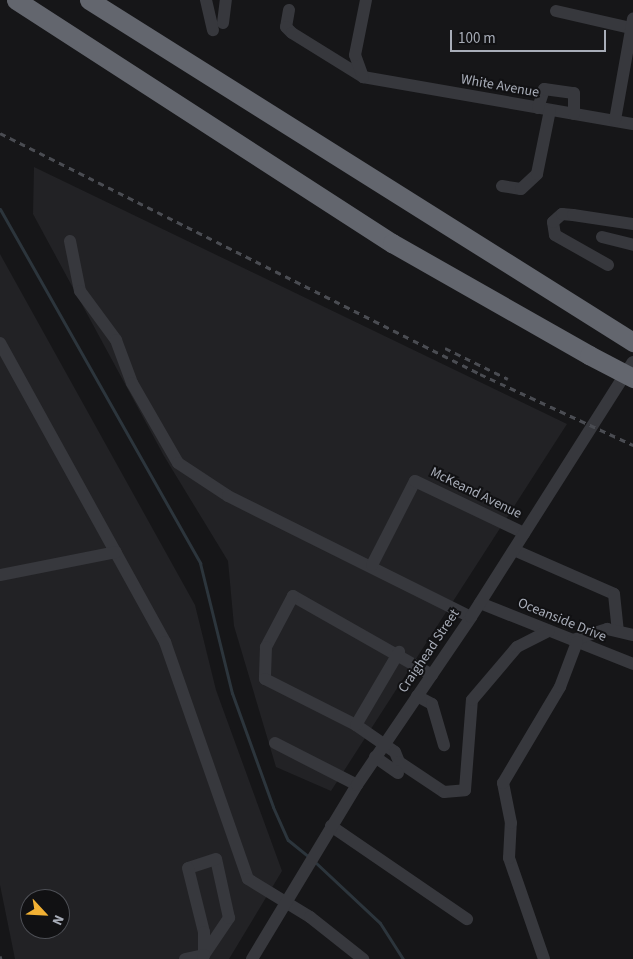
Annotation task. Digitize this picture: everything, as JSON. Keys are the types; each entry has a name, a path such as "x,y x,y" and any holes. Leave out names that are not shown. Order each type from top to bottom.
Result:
{"highway":[{"path":"16,0 392,243 633,378"},
{"path":"89,0 612,332 633,342"}],"street":[{"path":"206,0 218,27 226,0"},
{"path":"363,77 355,55 366,0"},
{"path":"289,10 286,27 292,33 363,77"},
{"path":"556,11 632,24 615,120"},
{"name":"White Avenue","path":"363,77 633,124"},
{"path":"502,186 521,189 537,174 544,109 544,89 574,93 574,114"},
{"path":"608,266 554,235 553,222 562,214 573,214 633,224"},
{"path":"602,236 633,245"},
{"path":"70,241 80,291 116,340 132,383 178,463 228,496 372,565 471,617"},
{"path":"0,342 165,642 248,879 289,897 363,959"},
{"name":"Craighead Street","path":"252,959 374,758 471,617 633,362"},
{"name":"McKeand Avenue","path":"372,565 415,481 524,533"},
{"path":"514,550 614,594 618,630"},
{"path":"0,575 116,552"},
{"path":"432,675 399,652 293,596 266,647 265,679 356,726 384,744 399,762 444,792 465,790 472,700 517,647 549,631"},
{"name":"Oceanside Drive","path":"480,603 633,664"},
{"path":"544,959 509,858 511,823 503,783 560,688 575,641 618,630 633,635"},
{"path":"356,726 399,652"},
{"path":"417,696 432,704 444,745"},
{"path":"275,743 357,785"},
{"path":"374,758 398,773"},
{"path":"329,830 467,920"},
{"path":"216,859 229,918 204,957 204,932 188,868 216,859"},
{"path":"185,959 204,957"}],"shaded area":[{"path":"34,167 567,424 331,791 276,767 234,626 228,561 164,456 33,214"},
{"path":"0,254 195,605 216,690 282,871 229,959 15,959 0,885"}],"waterway":[{"path":"0,209 200,563 232,693 273,807 288,840 310,858"},
{"path":"315,862 380,923 403,959"}],"railway":[{"path":"0,133 480,374 633,445"},
{"path":"445,348 508,379"}]}
